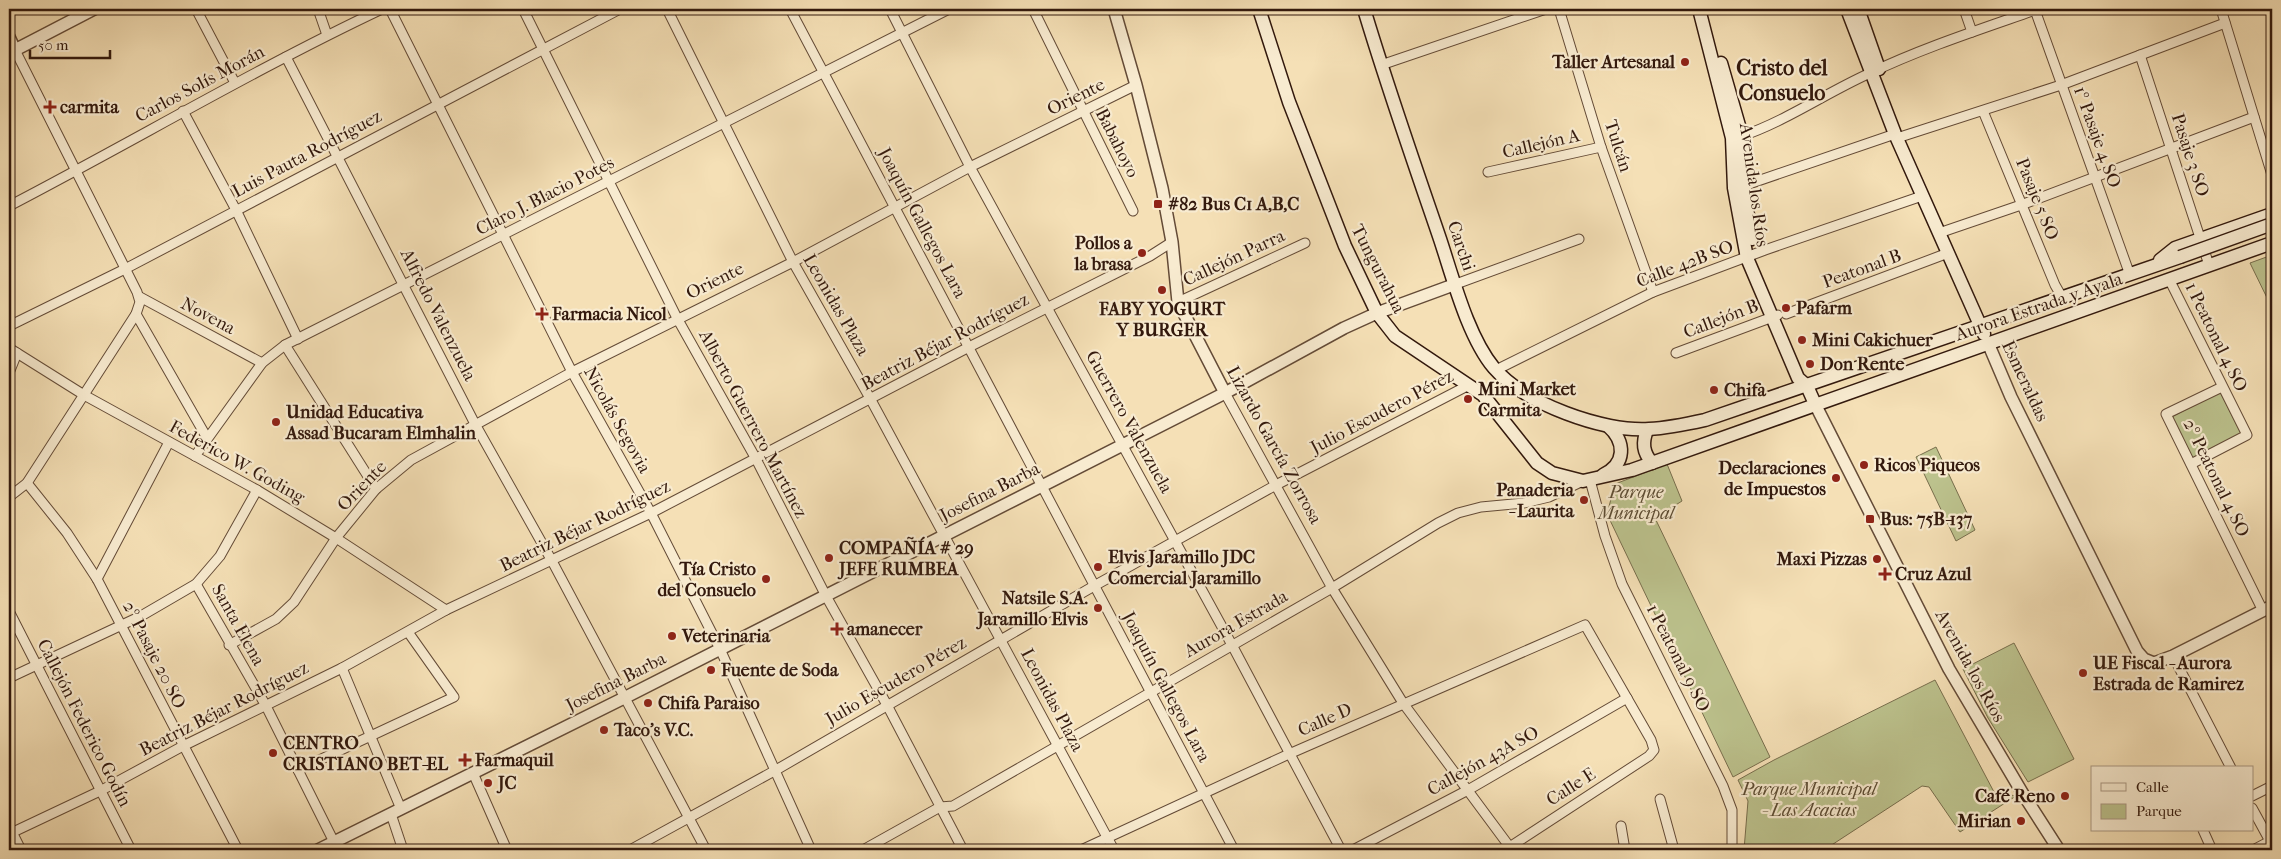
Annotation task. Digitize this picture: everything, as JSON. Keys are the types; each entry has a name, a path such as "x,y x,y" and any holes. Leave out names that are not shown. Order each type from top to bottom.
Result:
{"main road":[{"name":"Tungurahua","path":"1259,9 1289,102 1334,219 1377,313 1395,336 1469,385 1487,400 1537,463 1552,473 1589,480"},
{"name":"Carchi","path":"1364,9 1381,65 1456,284 1481,348 1496,370 1512,384 1547,406 1608,426"},
{"name":"Avenida los Ríos","path":"1699,9 1732,138 1734,188 1751,256 1806,375 1806,386 1815,404"},
{"name":"Avenida los Ríos","path":"1708,9 1742,136 1743,186 1751,256"},
{"name":"Esmeraldas","path":"1847,9 1875,71"},
{"name":"Esmeraldas","path":"1858,9 1896,136 1988,344"},
{"path":"2149,268 2175,248 2269,218"},
{"name":"Aurora Estrada y Ayala","path":"1608,426 1647,430 1674,427 1705,420 2063,299 2180,257 2269,218"},
{"name":"Aurora Estrada y Ayala","path":"1589,480 1652,464 1815,404 2272,243"},
{"path":"1589,480 1616,466 1620,456 1621,444 1616,434 1608,426"},
{"path":"1647,430 1644,447 1646,456 1652,464"}],"street":[{"path":"12,51 94,9"},
{"path":"196,9 235,84"},
{"path":"318,9 327,35"},
{"name":"Carlos Solís Morán","path":"9,206 75,172 286,56 382,9"},
{"name":"Nicolás Segovia","path":"390,9 572,372 651,514 720,649 812,850"},
{"name":"Alberto Guerrero Martínez","path":"523,9 677,318 756,459 826,596 887,705 963,850"},
{"name":"Luis Pauta Rodríguez","path":"9,326 125,268 620,9"},
{"name":"Leonidas Plaza","path":"667,9 793,262 871,400 1114,850"},
{"name":"Joaquín Gallegos Lara","path":"790,9 1234,850"},
{"name":"Guerrero Valenzuela","path":"890,9 970,167 1176,541 1341,850"},
{"name":"Claro J. Blacio Potes","path":"194,456 262,363 286,345 949,9"},
{"name":"Babahoyo","path":"1033,9 1133,211"},
{"name":"Lizardo García Zorrosa","path":"1114,9 1136,85 1162,188 1172,242 1178,302 1225,393 1332,588 1403,703 1509,849"},
{"path":"1381,65 1546,9"},
{"name":"Tulcán","path":"1559,9 1601,147 1653,292"},
{"path":"1964,9 1972,32"},
{"path":"1742,136 1760,130 1829,92 1875,71 1972,32 2036,9"},
{"name":"1º Pasaje 4 SO","path":"2036,9 2061,85 2130,275"},
{"path":"2221,9 2272,175"},
{"path":"1743,186 2061,85 2225,23"},
{"path":"9,37 12,51 140,297 136,314 27,484 9,497"},
{"name":"Pasaje 3 SO","path":"2140,55 2209,265"},
{"name":"Alfredo Valenzuela","path":"286,56 475,424 552,561 706,850"},
{"name":"Oriente","path":"229,645 276,619 294,602 336,538 376,489 412,460 572,372 677,318 793,262 970,167 1136,85"},
{"path":"183,111 236,210 298,339"},
{"name":"Pasaje 5 SO","path":"1983,111 2055,285 2063,299"},
{"path":"1939,233 2254,117"},
{"name":"Callejón A","path":"1488,172 1601,147"},
{"name":"Calle 42B SO","path":"1496,370 1653,292 1922,196"},
{"name":"Josefina Barba","path":"318,850 624,698 1225,393 1344,328 1377,313 1579,239"},
{"name":"Beatriz Béjar Rodríguez","path":"10,831 100,792 183,746 342,668 446,610 651,514 969,347 1150,256 1172,242"},
{"name":"Callejón Parra","path":"1178,302 1305,243"},
{"name":"Peatonal B","path":"1779,315 1948,253"},
{"name":"1 Peatonal 4 SO","path":"2169,279 2247,435 2191,464"},
{"name":"Novena","path":"140,297 262,363"},
{"path":"136,314 208,438"},
{"name":"Callejón B","path":"1676,353 1779,315"},
{"name":"Esmeraldas","path":"1988,344 2011,397 2137,651 2144,659 2154,663 2173,656"},
{"path":"286,345 376,489"},
{"name":"Federico W. Goding","path":"9,348 84,396 257,490 336,538 446,610"},
{"path":"9,373 17,353"},
{"name":"Julio Escudero Pérez","path":"630,850 776,770 1094,586 1276,485 1469,385"},
{"name":"2º Peatonal 4 SO","path":"2222,387 2166,414 2267,609"},
{"name":"Avenida los Ríos","path":"1815,404 1950,669 2018,786 2059,850"},
{"path":"97,579 169,442"},
{"name":"Aurora Estrada","path":"863,850 940,807 953,806 1332,588 1458,513 1481,507 1524,503 1550,497 1589,480"},
{"name":"1 Peatonal 9 SO","path":"1589,480 1605,536 1622,584 1723,786 1732,810 1732,850"},
{"name":"2º Pasaje 20 SO","path":"27,484 67,533 97,579 238,850"},
{"path":"9,678 120,626 196,584 220,556 257,490"},
{"name":"Santa Elena","path":"196,584 229,645 266,706 334,842"},
{"path":"2230,766 2173,656 2267,609"},
{"name":"Callejón Federico Godín","path":"9,611 131,850"},
{"name":"Calle D","path":"1081,850 1403,703 1585,625 1627,698"},
{"path":"298,770 454,697 408,632"},
{"path":"342,668 370,736 396,811 403,850"},
{"name":"Calle E","path":"1509,849 1649,756 1654,750 1651,740 1627,698"},
{"name":"Callejón 43A SO","path":"1354,850 1468,790 1627,698"},
{"path":"473,773 507,850"},
{"path":"2254,795 2272,786"},
{"path":"1660,799 1674,850"},
{"path":"2253,850 2271,841 2254,811"},
{"path":"1620,826 1625,850"},
{"path":"10,831 22,850"},
{"path":"2204,832 2212,850"}],"green space":[{"path":"2272,255 2272,306 2271,306 2250,263"},
{"path":"2220,392 2242,434 2193,459 2172,417"},
{"path":"1936,447 1975,530 1956,541 1916,457"},
{"name":"Parque Municipal","path":"1667,464 1682,501 1655,518 1770,757 1733,777 1607,514 1615,484"},
{"path":"2014,643 2074,759 2028,782 1988,718 1963,669"},
{"name":"Parque Municipal - Las Acacias","path":"1935,680 1994,792 2016,796 1960,832 1929,787 1922,786 1824,850 1744,850 1748,801 1738,780 1774,760"}],"place":[{"name":"Taller Artesanal","path":"1685,62"},
{"name":"carmita","path":"50,107"},
{"name":"#82 Bus C1 A,B,C","path":"1158,204"},
{"name":"Pollos a la brasa","path":"1142,253"},
{"name":"FABY YOGURT Y BURGER","path":"1162,290"},
{"name":"Pafarm","path":"1786,308"},
{"name":"Farmacia Nicol","path":"542,314"},
{"name":"Mini Cakichuer","path":"1802,340"},
{"name":"Don Rente","path":"1810,364"},
{"name":"Chifa","path":"1714,390"},
{"name":"Mini Market Carmita","path":"1468,399"},
{"name":"Unidad Educativa Assad Bucaram Elmhalin","path":"276,422"},
{"name":"Ricos Piqueos","path":"1864,465"},
{"name":"Declaraciones de Impuestos","path":"1836,478"},
{"name":"Panaderia - Laurita","path":"1584,500"},
{"name":"Bus: 75B-137","path":"1870,519"},
{"name":"COMPAÑÍA # 29 JEFE RUMBEA","path":"829,558"},
{"name":"Maxi Pizzas","path":"1877,559"},
{"name":"Elvis Jaramillo JDC Comercial Jaramillo","path":"1098,567"},
{"name":"Cruz Azul","path":"1885,574"},
{"name":"Tía Cristo del Consuelo","path":"766,579"},
{"name":"Natsile S.A. Jaramillo Elvis","path":"1098,608"},
{"name":"amanecer","path":"837,629"},
{"name":"Veterinaria","path":"672,636"},
{"name":"Fuente de Soda","path":"711,670"},
{"name":"UE Fiscal - Aurora Estrada de Ramirez","path":"2083,673"},
{"name":"Chifa Paraiso","path":"648,703"},
{"name":"Taco's V.C.","path":"604,730"},
{"name":"CENTRO CRISTIANO BET-EL","path":"273,753"},
{"name":"Farmaquil","path":"465,760"},
{"name":"JC","path":"488,783"},
{"name":"Café Reno","path":"2065,796"},
{"name":"Mirian","path":"2021,821"}],"district":[{"name":"Cristo del Consuelo","path":"1782,80"}]}
